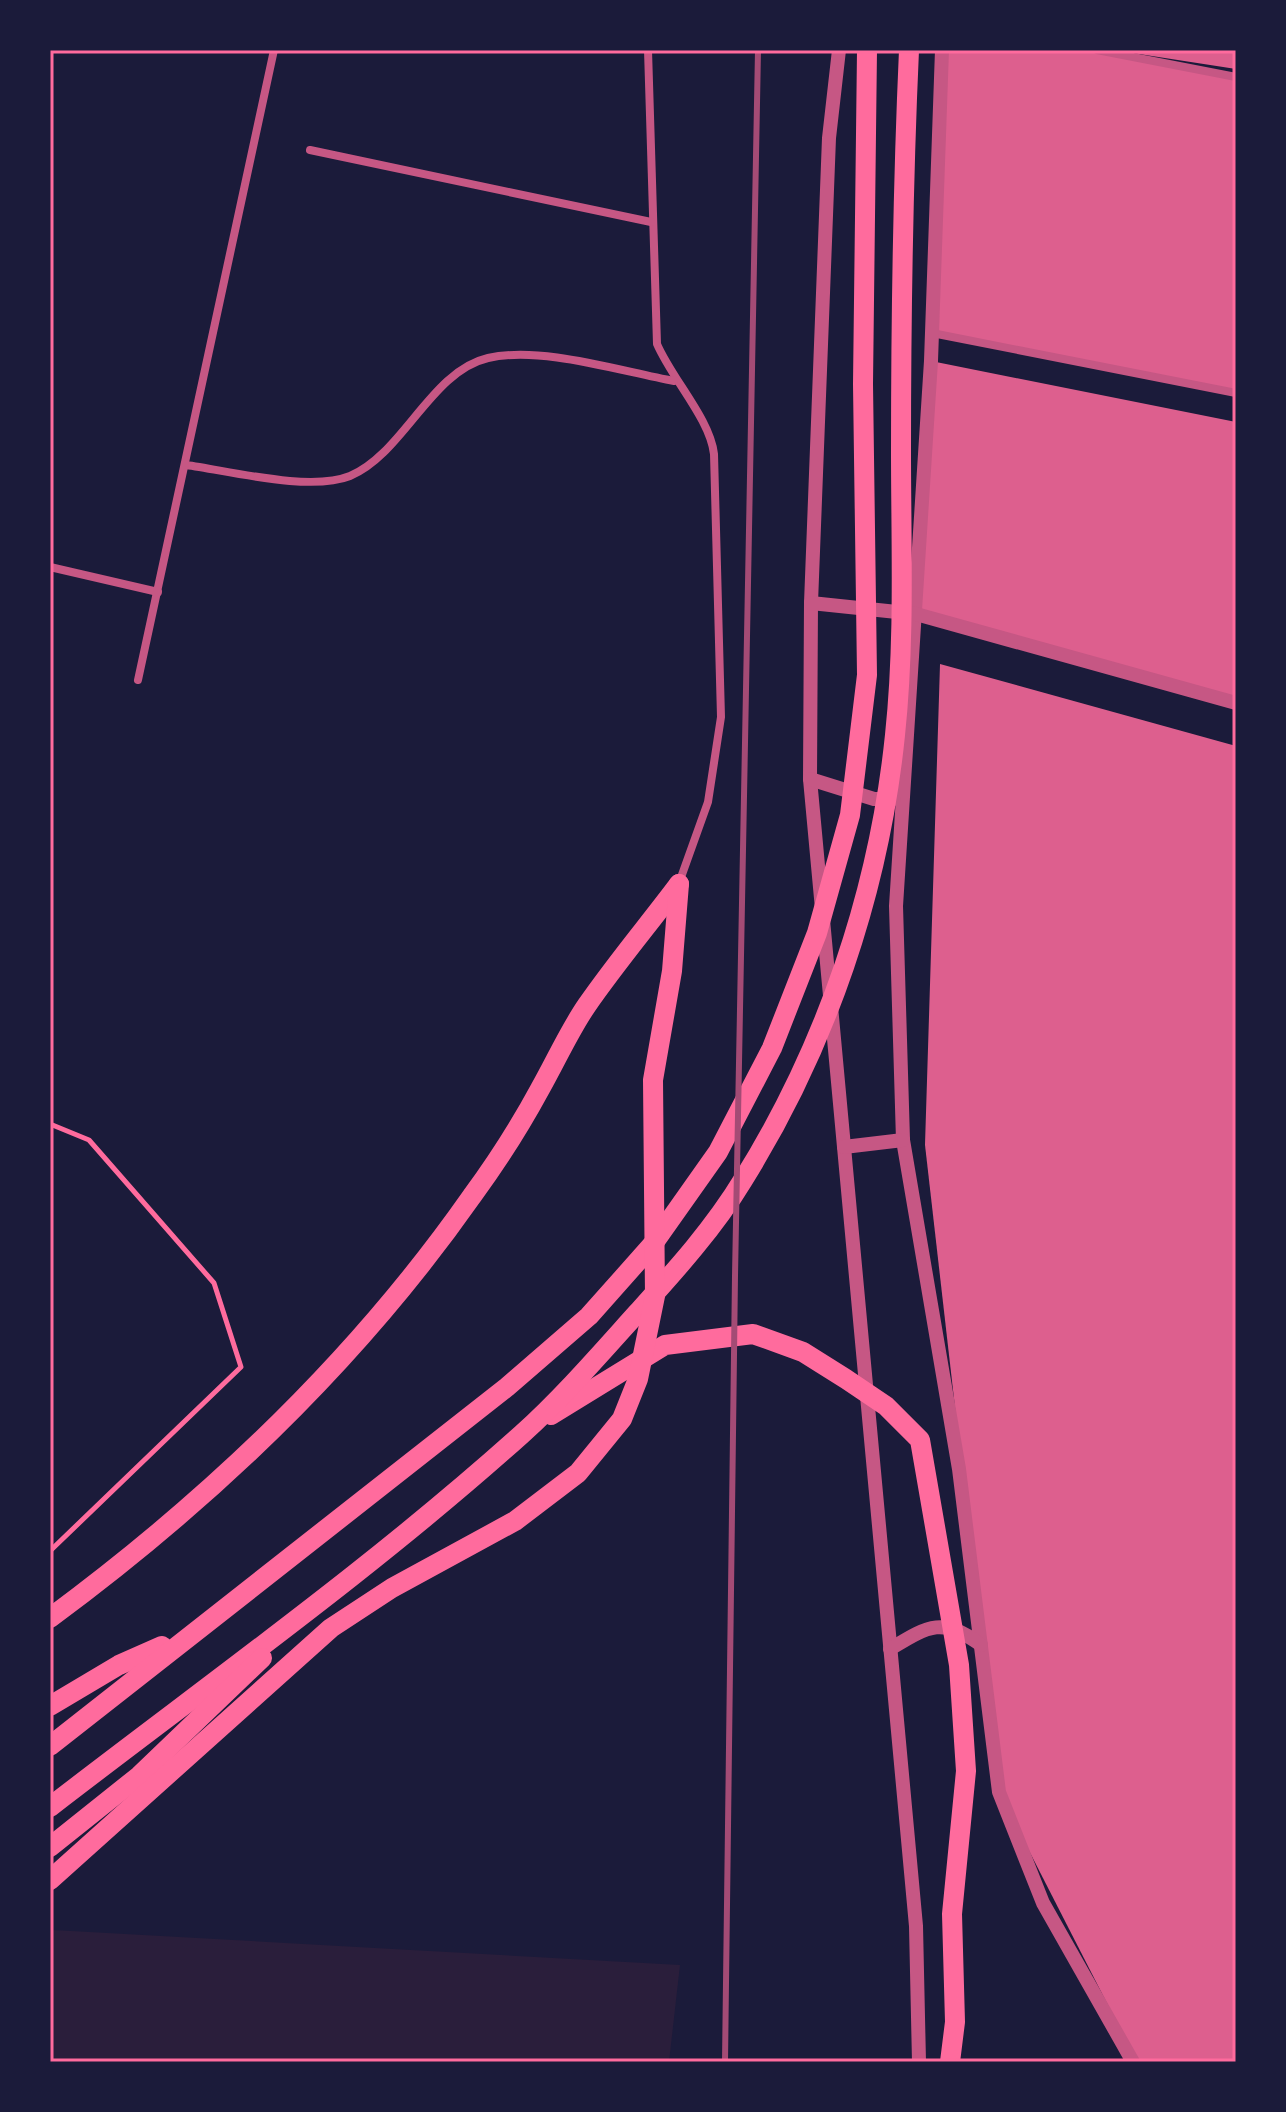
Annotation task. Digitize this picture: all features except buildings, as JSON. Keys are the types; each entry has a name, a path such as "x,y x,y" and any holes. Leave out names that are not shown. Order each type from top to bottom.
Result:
{"main road":[{"path":"50,1746 187,1635 507,1387 589,1316 653,1244 718,1152 772,1048 817,933 850,815 867,675 863,384 867,50"},
{"path":"50,1807 336,1587 524,1432 675,1270 741,1185 792,1096 826,1016 857,928 885,815 896,734 901,655 901,388 909,50"},
{"path":"50,1618 108,1575 223,1477 330,1372 472,1197 529,1109 586,1006 679,884"},
{"path":"50,1880 331,1628 392,1588 515,1521 578,1473 622,1419 638,1379 655,1296 653,1080 672,971 679,884"},
{"path":"524,1432 665,1345 753,1334 803,1352 886,1406 920,1440 959,1665 966,1771 952,1914 955,2022 950,2062"},
{"path":"50,1847 139,1776 336,1587"},
{"path":"50,1706 119,1665 187,1635"}],"street":[{"path":"138,680 274,50"},
{"path":"648,50 653,323 657,344 674,381 712,437 714,454 721,717 708,802 679,884"},
{"path":"839,50 829,138 811,603 810,779 916,1926 919,2062"},
{"path":"942,50 932,333 896,906 903,1140 959,1469 999,1792 1043,1903 1133,2062"},
{"path":"1097,50 1236,77"},
{"path":"310,150 651,222"},
{"path":"932,333 1236,393"},
{"path":"186,465 317,482 349,476 372,462 456,374 484,359 519,353 674,381"},
{"path":"50,567 158,592"},
{"path":"811,603 916,614 1236,703"},
{"path":"810,779 874,799 903,799"},
{"path":"844,1147 903,1140"},
{"path":"890,1649 927,1627 958,1628 981,1645"}],"path":[{"path":"50,1124 89,1140 214,1283 241,1367 50,1551"}],"shaded area":[{"path":"53,1930 680,1965 669,2062 50,2062"}],"railway":[{"path":"725,2062 735,1276 758,50"}]}
